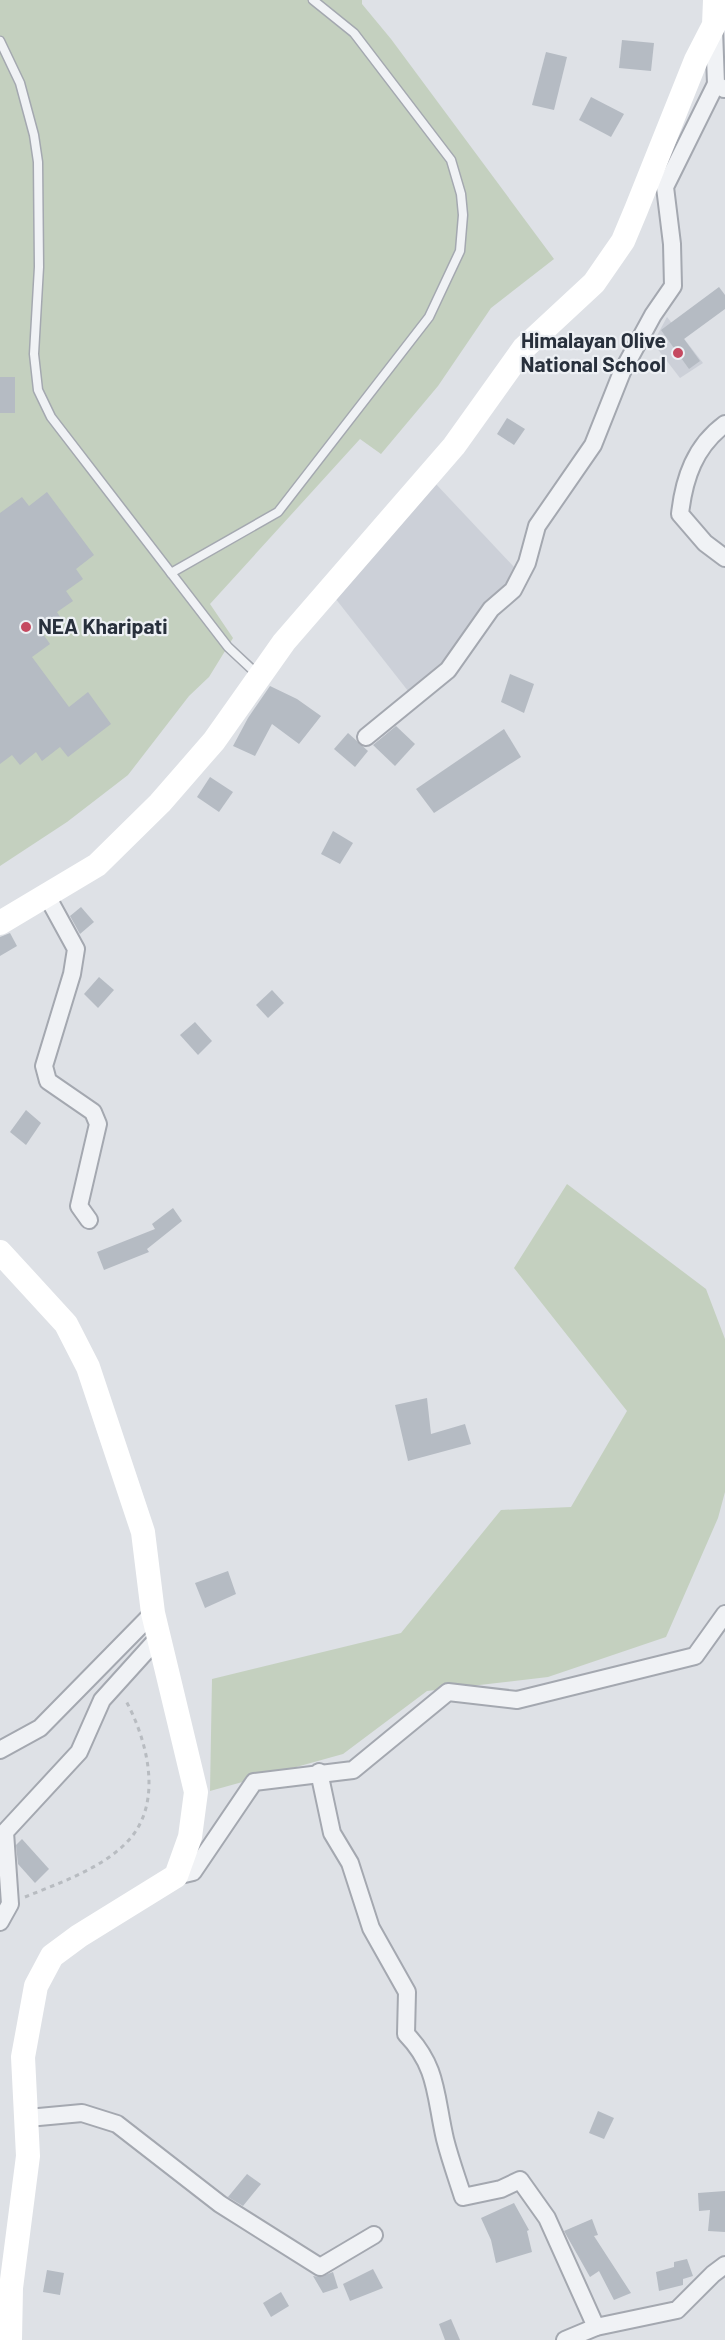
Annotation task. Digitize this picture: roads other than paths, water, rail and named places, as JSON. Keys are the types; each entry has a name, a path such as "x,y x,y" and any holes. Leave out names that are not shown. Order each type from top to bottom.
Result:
{"main road":[{"path":"0,923 98,865 136,828 214,741 259,676 306,616 454,446 524,348 594,283 623,241 687,88 696,60 714,25 715,0"},
{"path":"0,1252 66,1324 88,1367 143,1532 158,1638 196,1792 190,1837 176,1876 79,1935 52,1956 36,1986 23,2057 28,2118 28,2157 11,2288 10,2340"}],"street":[{"path":"366,737 448,670 491,609 513,590 527,563 537,526 593,445 622,372 653,315 673,286 665,187 720,87 714,25"},
{"path":"725,424 696,454 683,488 681,514 705,543 725,558"},
{"path":"47,896 76,950 72,974 44,1066 48,1081 93,1112 99,1124 79,1206 89,1220"},
{"path":"0,1750 40,1728 153,1613"},
{"path":"176,1876 193,1872 254,1782 319,1772 353,1770 448,1692 517,1700 695,1656 725,1614"},
{"path":"0,1922 10,1904 5,1832 79,1752 102,1700 158,1638"},
{"path":"319,1772 332,1833 350,1863 371,1928 407,1992 406,2034 422,2050 431,2070 446,2142 463,2197 501,2189 520,2180 547,2218 596,2327"},
{"path":"28,2118 82,2113 117,2124 220,2204 320,2267 374,2235"},
{"path":"565,2340 596,2327 677,2310 725,2265"}],"lane":[{"path":"171,573 278,512 429,317 460,251 463,215 461,194 451,160 354,33 313,0"},
{"path":"0,41 28,106 38,162 39,267 34,354 38,390 51,417 171,573 228,646 259,676"}],"place":[{"name":"Himalayan Olive National School","path":"678,353"},
{"name":"NEA Kharipati","path":"26,627"}]}
